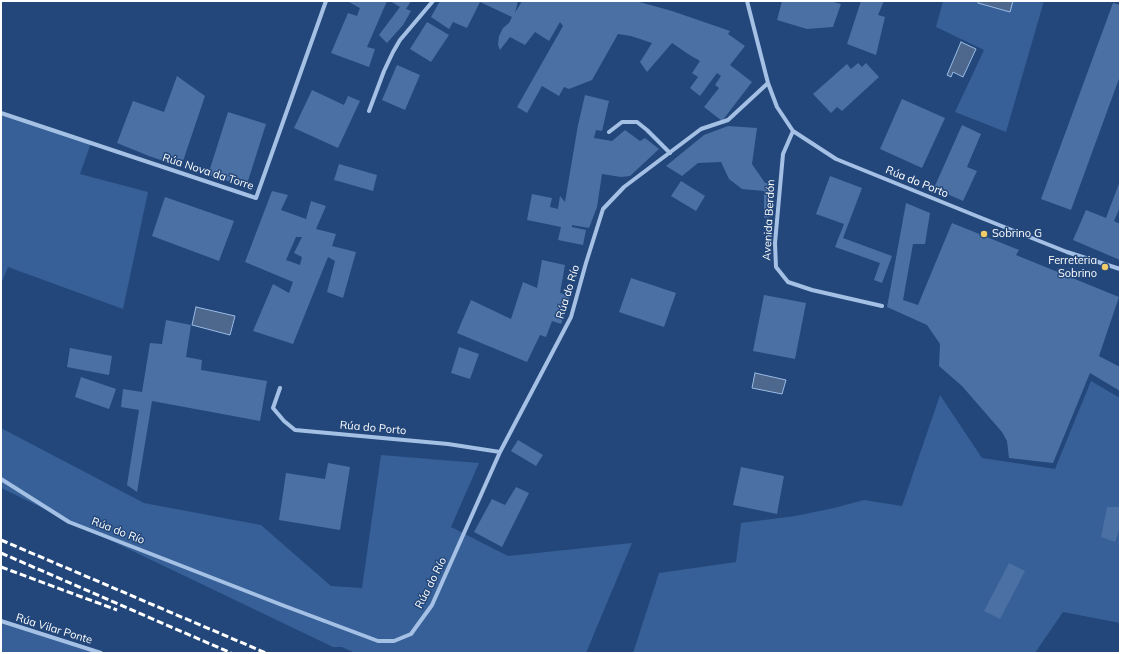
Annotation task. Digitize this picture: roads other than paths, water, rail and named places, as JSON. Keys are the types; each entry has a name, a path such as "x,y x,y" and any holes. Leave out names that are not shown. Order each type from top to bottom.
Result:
{"street":[{"name":"Rúa Nova da Torre","path":"1,113 256,198 326,1"},
{"path":"369,110 393,52 400,40 433,1"},
{"name":"Rúa do Porto","path":"747,1 760,54 776,107 793,132 842,161 1059,249 1120,269"},
{"name":"Rúa do Río","path":"1,479 69,522 378,641 394,641 411,634 432,605 500,452 571,317 603,209 624,187 701,129 728,120 768,83"},
{"path":"609,132 622,122 637,122 670,153"},
{"name":"Avenida Berdón","path":"793,132 783,154 775,243 776,267 788,282 812,290 882,306"},
{"name":"Rúa do Porto","path":"280,388 274,408 284,422 295,430 448,444 500,452"},
{"name":"Rúa Vilar Ponte","path":"1,621 102,653"}],"railway":[{"path":"1,540 266,653"},
{"path":"1,553 231,653"},
{"path":"1,567 117,610"}],"place":[{"name":"Sobrino G","path":"984,234"},
{"name":"Ferreteria Sobrino","path":"1105,267"}]}
